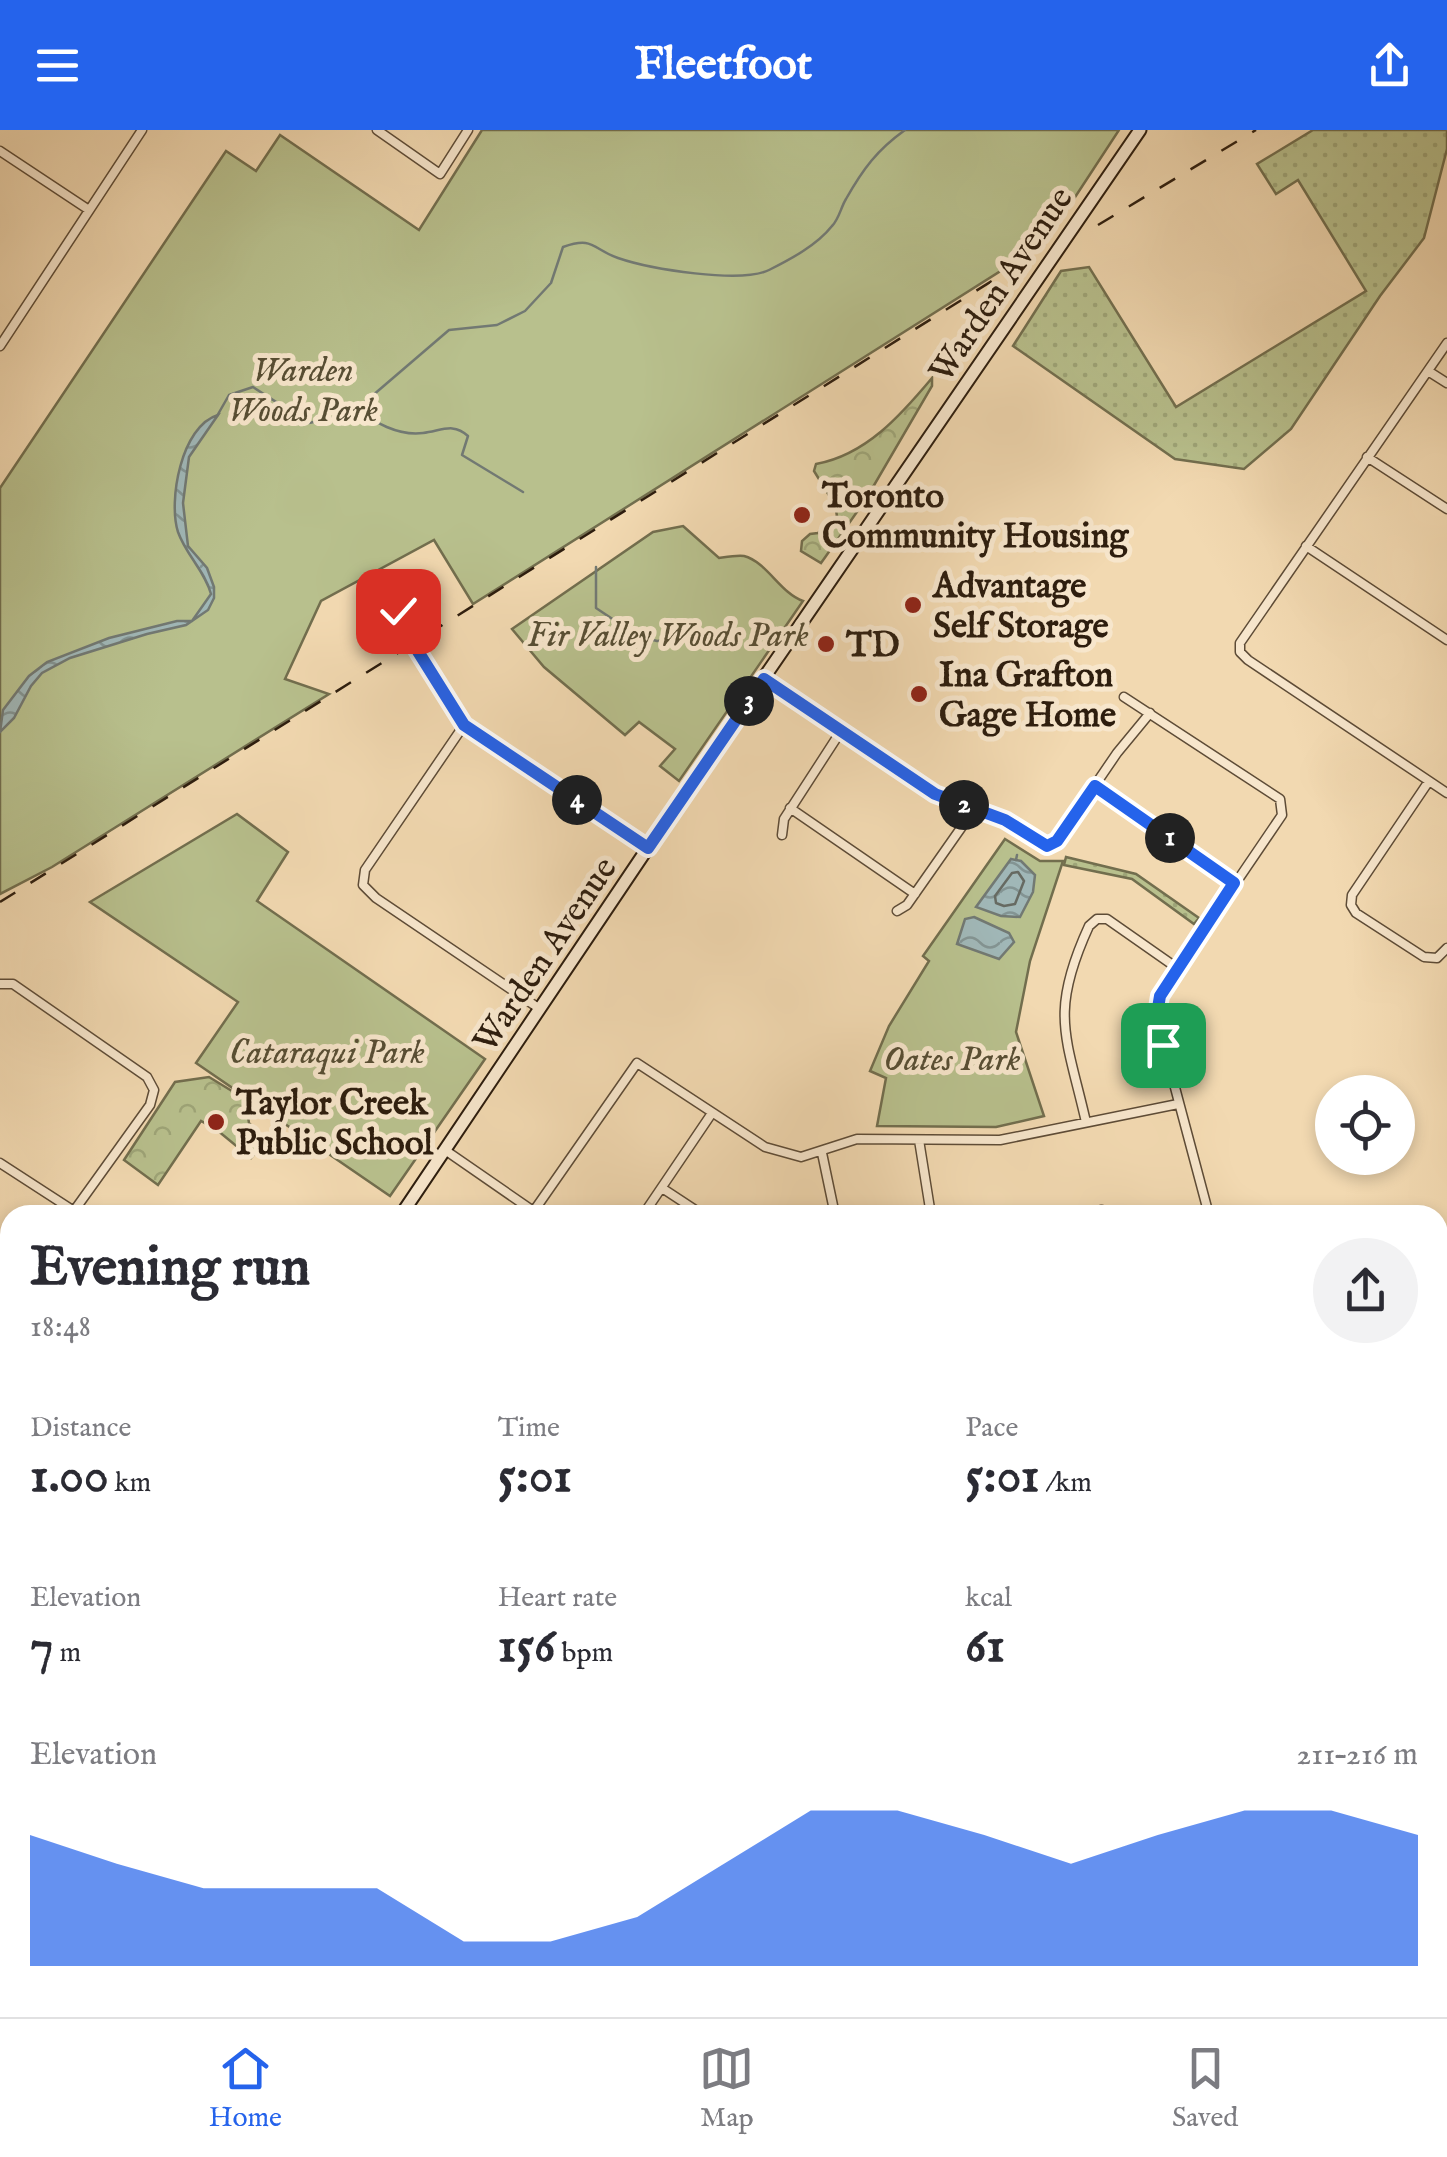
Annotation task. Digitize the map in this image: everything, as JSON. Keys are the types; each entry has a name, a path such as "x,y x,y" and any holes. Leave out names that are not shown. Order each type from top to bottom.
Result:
{"main road":[{"name":"Warden Avenue","path":"408,1205 1140,130"}],"street":[{"path":"0,346 142,130"},
{"path":"376,130 440,174 468,130"},
{"path":"0,151 89,210"},
{"path":"1447,343 1240,643 1240,652 1447,793"},
{"path":"1428,371 1447,384"},
{"path":"1367,457 1447,510"},
{"path":"1306,546 1447,640"},
{"path":"404,629 398,638 382,642 370,632 370,619 379,608 389,607 402,615 404,629 464,725 648,848"},
{"path":"764,679 935,794 1005,820 1047,846 1057,841 1150,713"},
{"path":"1124,697 1280,800 1282,815 1160,996 1156,1020 1206,1205"},
{"path":"464,725 365,870 363,885 376,898 540,1009"},
{"path":"782,835 784,818 841,731"},
{"path":"1429,781 1352,895 1351,905 1356,913 1424,957 1436,958 1447,948"},
{"path":"1095,786 1234,883"},
{"path":"790,808 915,894"},
{"path":"897,911 915,894 975,808"},
{"path":"1086,1122 1065,1041 1063,1014 1066,986 1089,926 1096,919 1107,919 1178,968"},
{"path":"0,984 13,984 147,1076 154,1090 150,1106 79,1205"},
{"path":"540,1205 637,1063 765,1147 801,1158 857,1139 1000,1140 1178,1104"},
{"path":"650,1205 712,1113"},
{"path":"919,1140 929,1205"},
{"path":"445,1150 521,1205"},
{"path":"822,1152 833,1205"},
{"path":"0,1163 61,1205"},
{"path":"662,1188 688,1205"}],"green space":[{"name":"Warden Woods Park","path":"482,130 1119,130 1045,243 473,604 434,540 321,601 285,679 329,694 52,867 0,894 0,488 226,151 256,171 280,135 419,230"},
{"path":"1313,130 1447,130 1447,149 1424,238 1291,429 1244,469 1175,459 1013,346 1061,271 1089,267 1176,407 1366,291 1298,180 1276,194 1257,164"},
{"path":"932,378 932,386 866,499 821,563 801,551 802,541 837,516 835,505 814,471 816,464 867,443"},
{"name":"Fir Valley Woods Park","path":"683,526 719,558 752,559 803,601 679,781 660,766 675,749 639,722 625,735 544,667 512,629 653,532"},
{"name":"Cataraqui Park","path":"237,814 288,852 257,901 485,1059 390,1196 196,1063 238,1002 90,902"},
{"name":"Oates Park","path":"1005,839 1040,861 1063,861 1030,961 1016,1032 1044,1116 996,1127 877,1126 886,1078 870,1071 889,1026 929,961 923,956"},
{"path":"1066,857 1136,874 1199,918 1194,924 1132,879 1064,865"},
{"path":"209,1077 245,1099 249,1123 266,1141 251,1158 201,1121 158,1185 124,1160 175,1082"}],"water":[{"path":"218,415 189,457 183,503 188,546 207,568 214,587 208,610 192,621 211,594 178,532 177,484 186,449 205,422"},
{"path":"177,621 192,621 70,658 42,673 14,718 0,732 3,710 29,676 47,662 109,638"},
{"path":"1011,859 1021,861 1035,875 1033,892 1020,917 1001,916 976,907"},
{"path":"974,917 1009,933 1014,942 999,959 957,944 965,919"}],"waterway":[{"path":"217,416 229,395 253,387 309,423 341,416 365,402 449,330 497,325 525,311 551,283 563,247 573,244 587,243 633,262 672,270 738,276 769,270 826,233 865,169 905,130"},
{"path":"358,406 370,418 396,430 423,433 452,428 462,432 468,436 462,455 523,492"},
{"path":"596,567 596,608 638,636 657,641 741,634"},
{"path":"1016,860 1017,855"}],"railway":[{"path":"1098,225 1256,130"},
{"path":"0,902 1019,264"}],"place":[{"name":"Toronto Community Housing","path":"802,515"},
{"name":"Advantage Self Storage","path":"913,605"},
{"name":"TD","path":"826,644"},
{"name":"Ina Grafton Gage Home","path":"919,694"},
{"name":"Taylor Creek Public School","path":"216,1122"}],"route":[{"path":"398,611 404,619 404,629 464,725 648,848 764,679 935,794 1005,820 1047,846 1057,841 1095,786 1234,883 1160,996 1156,1020 1163,1045"}]}
